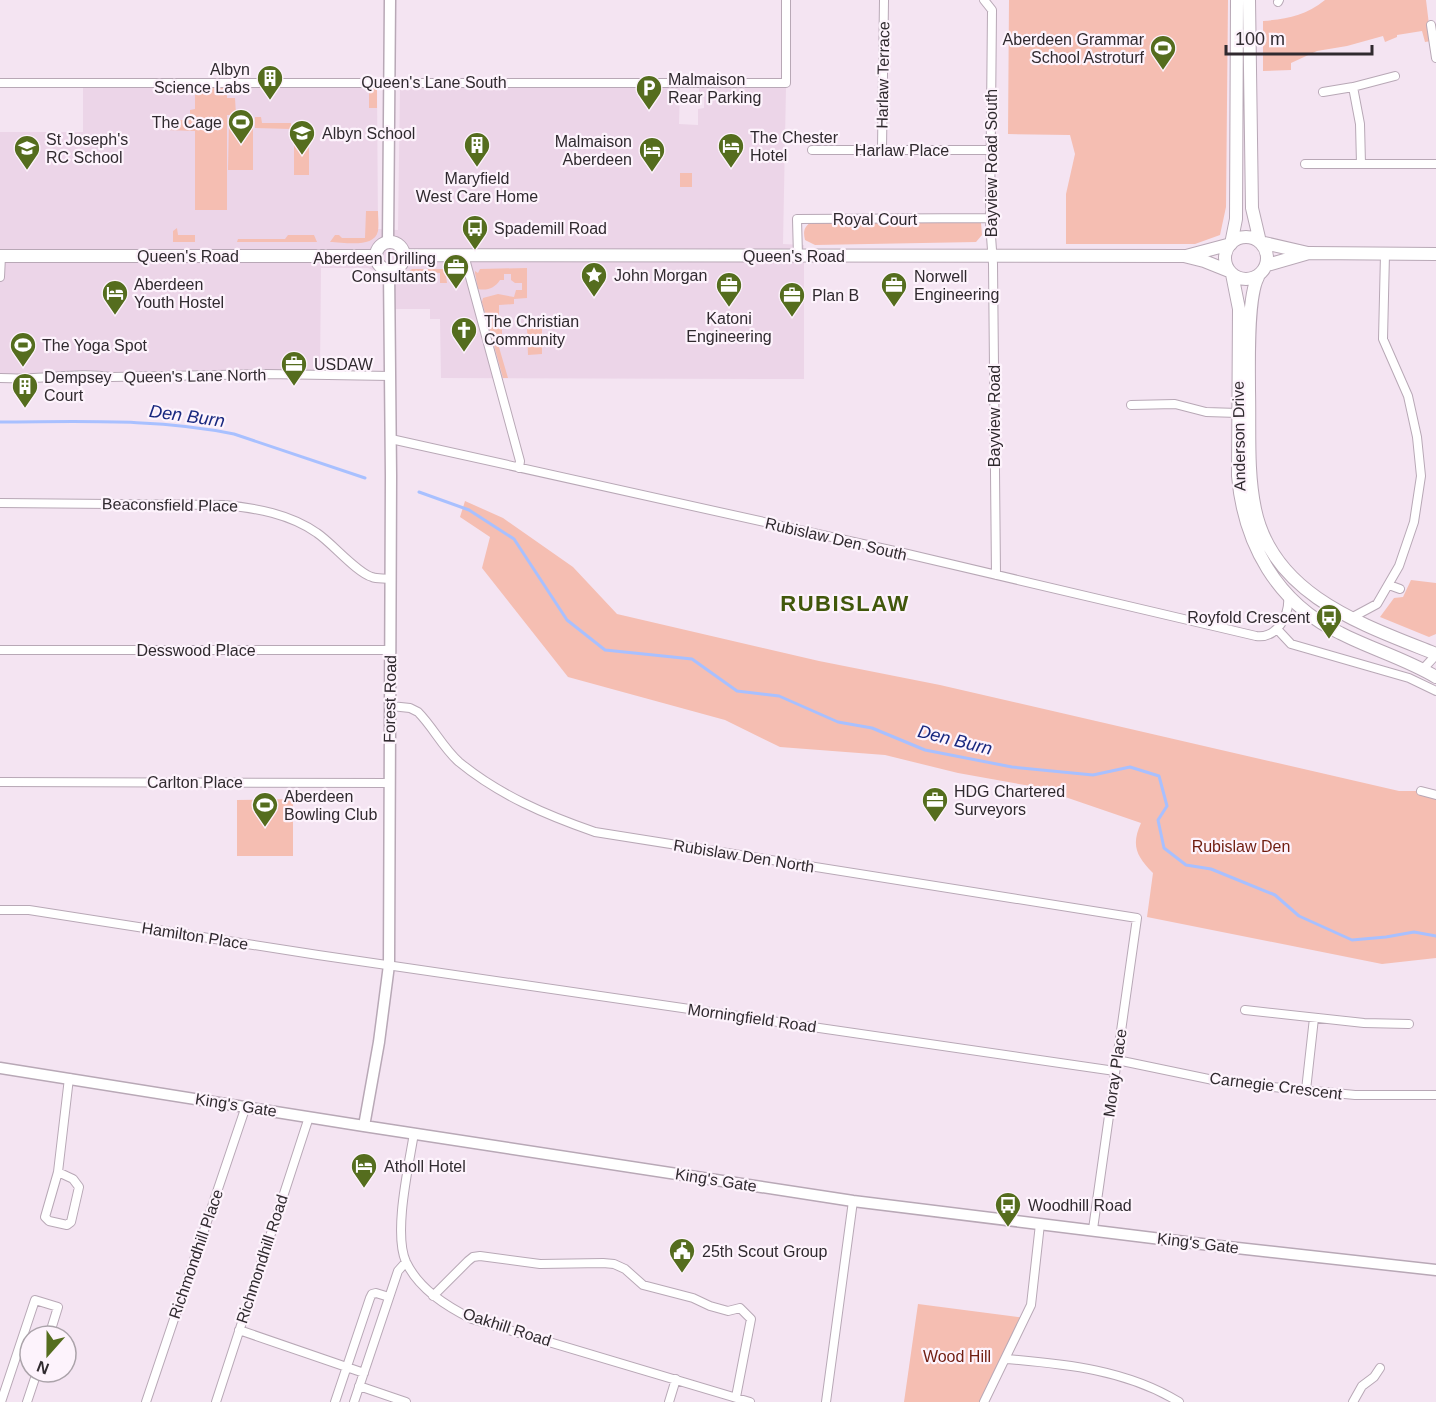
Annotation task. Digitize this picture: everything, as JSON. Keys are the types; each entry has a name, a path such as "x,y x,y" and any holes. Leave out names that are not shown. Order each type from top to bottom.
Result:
{"main road":[{"path":"1236,0 1237,211 1231,244 1225,254 1225,260 1230,272 1244,280 1258,277 1267,266 1309,253"},
{"path":"1249,0 1252,208 1260,242 1267,252 1267,266"},
{"path":"1231,244 1242,237 1254,238 1260,242 1309,253 1436,254"},
{"path":"388,242 399,245 403,255 399,265 389,269 381,266 376,256 381,245 388,242"},
{"name":"Queen's Road","path":"403,255 1185,256 1231,244"},
{"name":"Queen's Road","path":"0,256 376,256"},
{"name":"Queen's Road","path":"1185,256 1230,272"},
{"name":"Anderson Drive","path":"1230,272 1239,309 1238,476 1243,514 1260,557 1288,596 1314,618 1338,633 1436,676"},
{"name":"Anderson Drive","path":"1258,277 1252,291 1250,476 1258,521 1270,548 1291,577 1314,596 1351,618 1436,654"}],"street":[{"path":"388,242 390,0"},
{"name":"Queen's Lane South","path":"0,83 786,82 786,0"},
{"name":"Harlaw Terrace","path":"882,149 884,0"},
{"name":"Bayview Road South","path":"984,0 992,10 990,218 992,256"},
{"path":"1431,25 1436,58"},
{"path":"1323,92 1395,76"},
{"path":"1353,87 1360,124 1361,164"},
{"name":"Harlaw Place","path":"813,150 992,150"},
{"path":"1305,164 1436,164"},
{"name":"Royal Court","path":"798,256 797,219 990,218"},
{"path":"1351,618 1377,604 1399,566 1413,522 1421,476 1417,437 1407,396 1383,339 1385,254"},
{"path":"464,255 520,461 519,468"},
{"path":"0,256 0,277"},
{"name":"Bayview Road","path":"992,256 996,576"},
{"name":"Forest Road","path":"364,1126 380,1042 389,965 391,376 389,269"},
{"name":"Queen's Lane North","path":"0,378 99,375 111,378 391,376"},
{"path":"1131,405 1175,404 1206,411 1238,413"},
{"name":"Rubislaw Den South","path":"391,439 1256,636 1268,636 1277,629"},
{"name":"Beaconsfield Place","path":"0,503 247,507 294,520 316,531 368,576 390,579"},
{"path":"1389,585 1400,590"},
{"path":"1288,596 1287,612 1277,629 1291,644 1409,678 1436,691"},
{"name":"Desswood Place","path":"0,650 391,650"},
{"path":"1423,669 1436,654"},
{"name":"Rubislaw Den North","path":"391,706 410,708 418,712 458,761 506,795 552,817 595,832 1137,918"},
{"name":"Carlton Place","path":"0,782 389,783"},
{"path":"1421,791 1436,795"},
{"name":"Hamilton Place","path":"0,910 29,910 389,965"},
{"name":"Moray Place","path":"1093,1229 1137,918"},
{"name":"Morningfield Road","path":"389,965 1115,1071"},
{"path":"1245,1010 1364,1023 1409,1024"},
{"path":"1306,1090 1314,1018"},
{"name":"Carnegie Crescent","path":"1117,1060 1218,1081 1354,1095 1436,1095"},
{"name":"King's Gate","path":"0,1068 853,1201 1192,1243 1436,1270"},
{"path":"58,1172 73,1179 79,1187 71,1222 67,1225 49,1221 45,1217 58,1172 69,1078"},
{"name":"Richmondhill Place","path":"146,1402 246,1106"},
{"name":"Richmondhill Road","path":"216,1402 309,1117"},
{"name":"Oakhill Road","path":"414,1133 401,1228 406,1262 433,1296 451,1309 472,1318 750,1402"},
{"path":"826,1402 853,1201"},
{"path":"984,1402 1007,1359 1031,1305 1040,1224"},
{"path":"433,1296 473,1257 540,1264 614,1264 625,1269 643,1285 693,1298 728,1311 740,1308 751,1319 736,1397"},
{"path":"354,1402 398,1271 406,1262"},
{"path":"335,1402 372,1294 376,1293 389,1298"},
{"path":"27,1324 35,1300 58,1307 53,1324"},
{"path":"239,1330 364,1373"},
{"path":"1,1402 18,1351"},
{"path":"1007,1359 1063,1363 1120,1376 1143,1384 1179,1402"},
{"path":"1353,1402 1362,1386 1374,1377 1380,1368"},
{"path":"669,1402 676,1379"},
{"path":"27,1402 33,1384"},
{"path":"359,1386 406,1402"}],"shaded area":[{"path":"83,87 377,87 378,229 398,230 400,87 680,87 679,124 698,125 698,109 704,108 704,98 699,96 699,87 786,87 783,244 804,245 804,379 441,378 440,319 430,319 430,309 391,309 390,277 368,268 321,268 320,371 50,372 34,375 0,375 0,132 83,132"}],"green space":[{"path":"1009,0 1228,0 1226,207 1220,235 1195,244 1066,244 1066,194 1075,154 1070,135 1008,134"},
{"path":"1325,0 1426,0 1431,41 1425,42 1422,31 1397,35 1385,42 1383,36 1317,51 1291,63 1291,70 1263,71 1263,21 1296,16"},
{"path":"195,87 227,87 227,98 235,98 236,115 227,115 227,210 195,210 195,131 166,130 166,120 190,120 190,110 195,109"},
{"path":"369,87 377,87 377,108 369,108"},
{"path":"255,117 261,117 262,123 291,123 291,129 255,128"},
{"name":"The Cage","path":"229,121 253,121 253,170 228,170"},
{"path":"294,140 309,140 309,175 294,175"},
{"path":"680,173 692,173 692,187 680,187"},
{"path":"366,211 378,211 378,231 375,237 358,243 330,242 335,235 342,238 365,238"},
{"path":"810,223 981,223 982,235 976,242 815,245 805,240 804,230"},
{"path":"177,228 178,235 195,235 195,242 173,242 173,231"},
{"path":"288,235 314,235 317,242 237,242 238,239 285,239"},
{"path":"527,268 527,298 514,299 514,304 499,305 499,316 502,316 502,337 496,337 508,378 503,378 482,302 483,298 498,294 514,297 516,290 522,290 522,283 515,283 511,280 511,274 504,274 504,280 500,280 493,287 481,290 478,289 475,271 478,273 480,269"},
{"path":"412,269 445,269 447,283 440,283 440,273 408,272"},
{"path":"531,322 542,322 542,354 528,355 527,328 531,328"},
{"name":"Rubislaw Den","path":"465,501 503,518 573,567 617,614 819,661 940,685 1399,791 1421,791 1436,795 1436,958 1382,964 1147,917 1153,873 1137,850 1136,838 1141,823 1036,787 958,773 885,755 780,747 725,720 568,677 482,568 490,537 460,517"},
{"path":"1411,580 1436,583 1436,634 1429,637 1380,617 1394,598 1403,597"},
{"name":"Aberdeen Bowling Club","path":"293,799 293,856 237,856 237,800"},
{"name":"Wood Hill","path":"918,1304 1026,1318 984,1402 904,1402"}],"waterway":[{"name":"Den Burn","path":"0,422 147,423 205,429 234,434 365,478"},
{"name":"Den Burn","path":"419,492 469,510 514,539 567,620 605,650 692,659 737,691 779,696 838,722 872,728 925,750 1012,767 1093,775 1130,767 1159,776 1167,806 1158,820 1164,848 1186,865 1211,869 1275,895 1299,916 1352,940 1414,932 1436,936"}],"place":[{"name":"Aberdeen Grammar School Astroturf","path":"1163,71"},
{"name":"Albyn Science Labs","path":"270,101"},
{"name":"Malmaison Rear Parking","path":"649,111"},
{"name":"The Cage","path":"241,145"},
{"name":"Albyn School","path":"302,156"},
{"name":"Maryfield West Care Home","path":"477,168"},
{"name":"The Chester Hotel","path":"731,169"},
{"name":"St Joseph's RC School","path":"27,171"},
{"name":"Malmaison Aberdeen","path":"652,173"},
{"name":"Spademill Road","path":"475,251"},
{"name":"Aberdeen Drilling Consultants","path":"456,290"},
{"name":"John Morgan","path":"594,298"},
{"name":"Katoni Engineering","path":"729,308"},
{"name":"Norwell Engineering","path":"894,308"},
{"name":"Aberdeen Youth Hostel","path":"115,316"},
{"name":"Plan B","path":"792,318"},
{"name":"The Christian Community","path":"464,353"},
{"name":"The Yoga Spot","path":"23,368"},
{"name":"USDAW","path":"294,387"},
{"name":"Dempsey Court","path":"25,409"},
{"name":"Royfold Crescent","path":"1329,640"},
{"name":"HDG Chartered Surveyors","path":"935,823"},
{"name":"Aberdeen Bowling Club","path":"265,828"},
{"name":"Atholl Hotel","path":"364,1189"},
{"name":"Woodhill Road","path":"1008,1228"},
{"name":"25th Scout Group","path":"682,1274"}],"district":[{"name":"RUBISLAW","path":"845,603"}]}
